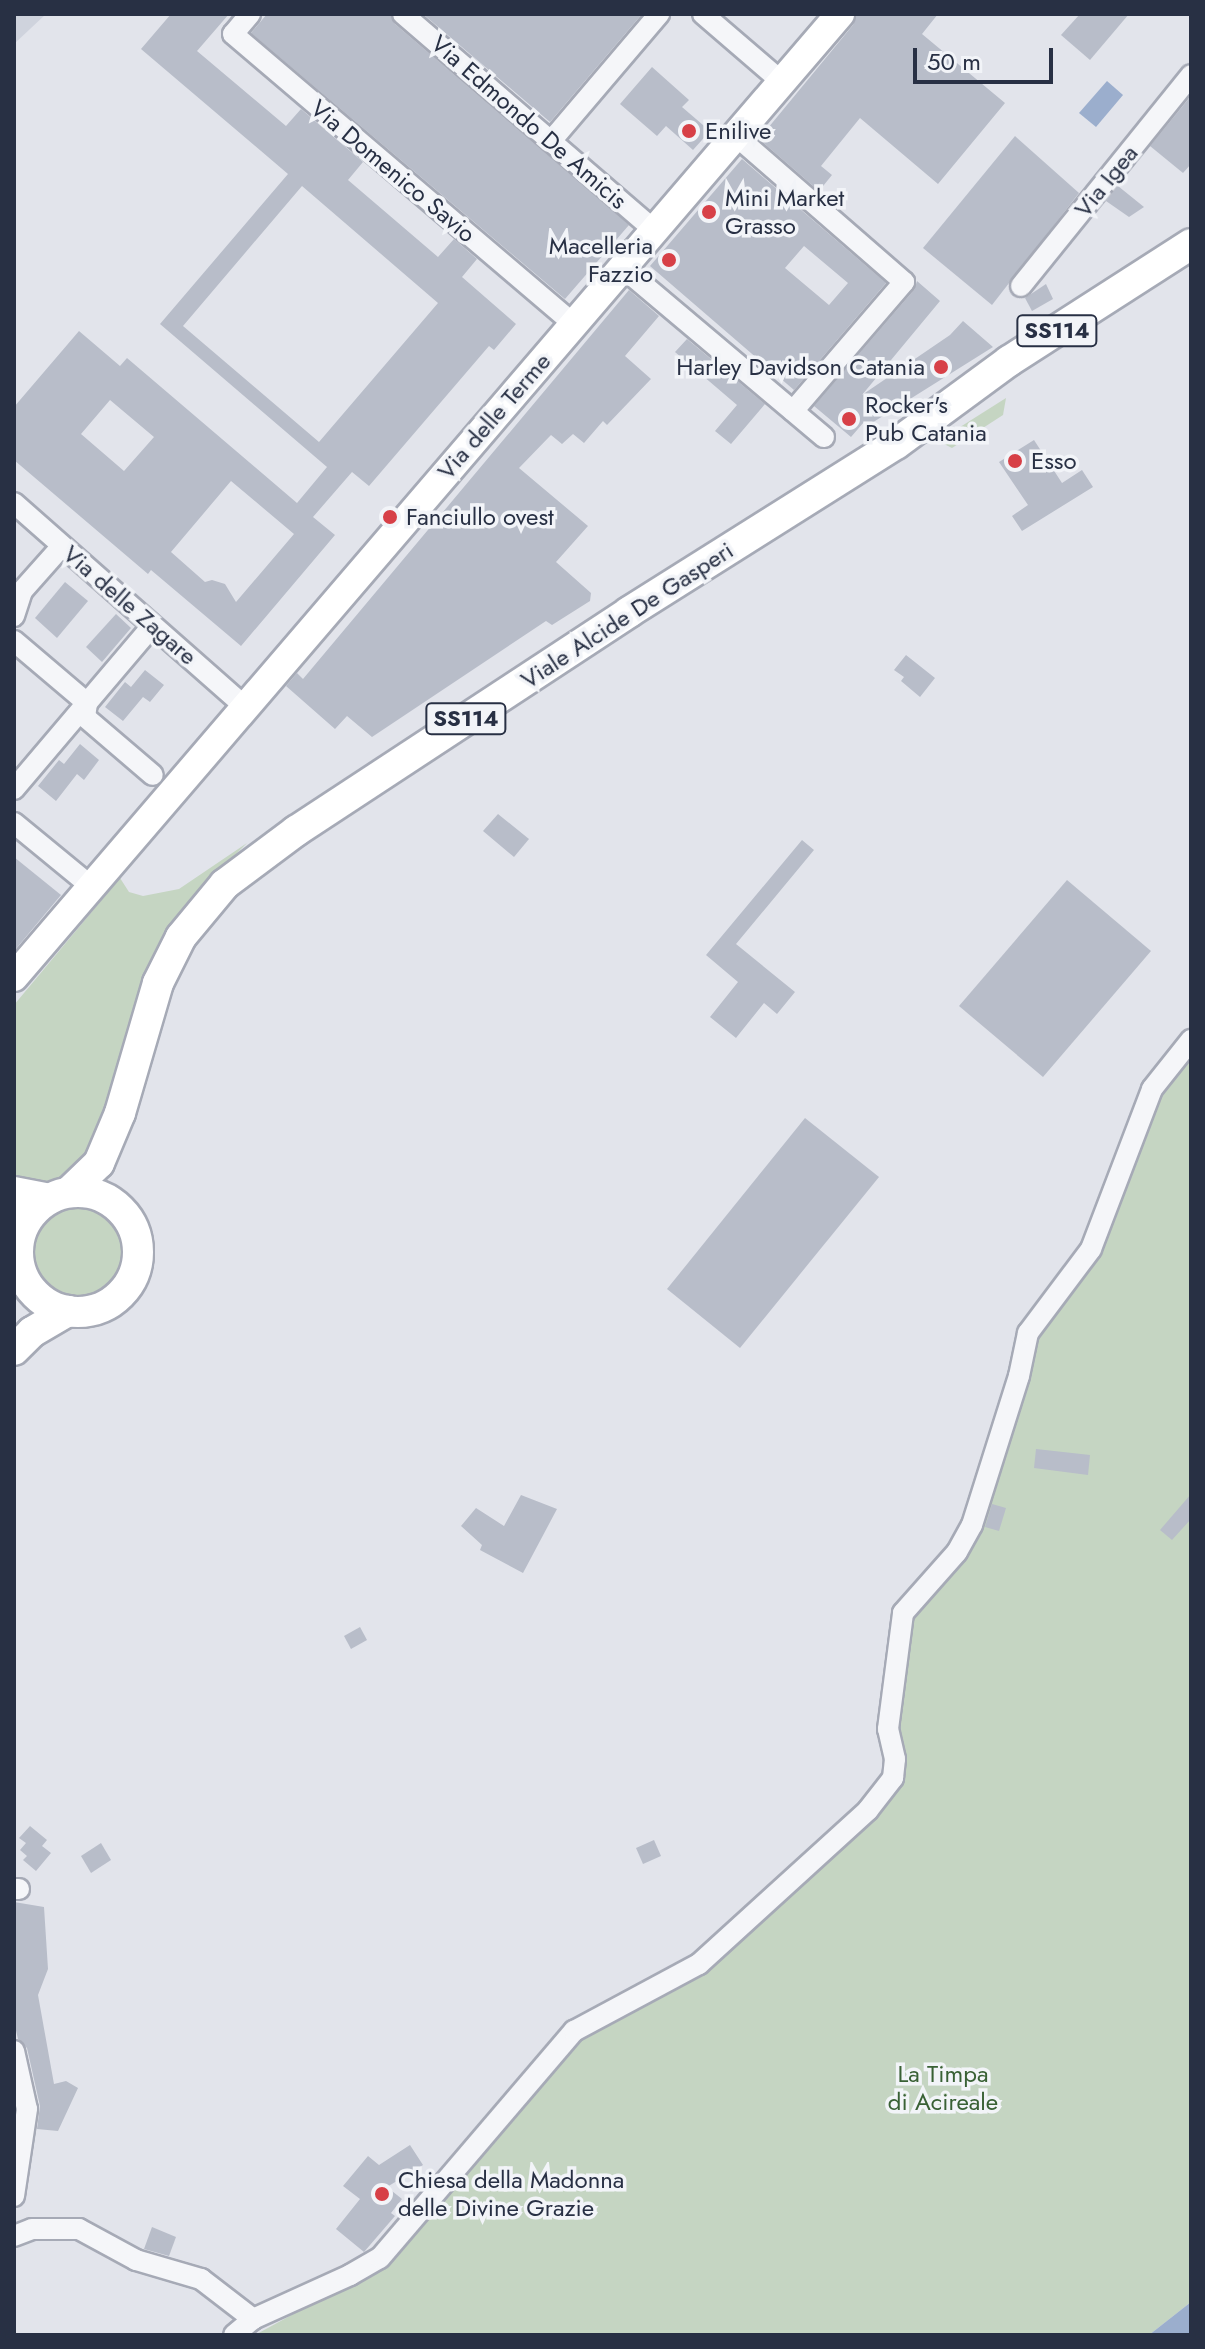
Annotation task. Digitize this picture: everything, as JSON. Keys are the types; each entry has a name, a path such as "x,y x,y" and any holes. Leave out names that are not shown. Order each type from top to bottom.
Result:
{"main road":[{"name":"Viale Alcide De Gasperi","path":"927,423 1009,361 1191,244"},
{"name":"Viale Alcide De Gasperi","path":"120,1113 158,983 181,937 225,884 296,831 927,423 1024,368 1191,263"},
{"path":"60,1195 105,1197 119,1208 137,1237 135,1271 116,1299 85,1312 68,1311 39,1298 28,1286 19,1264 16,1229 99,1163 120,1113"},
{"path":"119,1208 112,1167 120,1113"},
{"path":"14,1347 28,1286"},
{"path":"14,1347 32,1332 68,1311"}],"street":[{"name":"Via Domenico Savio","path":"250,14 233,34 574,324"},
{"name":"Via Edmondo De Amicis","path":"403,14 654,230"},
{"path":"551,141 659,14"},
{"path":"703,14 781,81"},
{"name":"Via delle Terme","path":"90,891 840,14"},
{"name":"Via Igea","path":"1021,286 1191,75"},
{"path":"735,135 904,282 793,411"},
{"path":"622,267 824,437"},
{"name":"Via delle Zagare","path":"14,503 245,707"},
{"path":"14,616 22,591 62,546"},
{"path":"14,789 152,626"},
{"path":"14,641 87,703"},
{"path":"87,703 85,717 153,775"},
{"path":"14,823 90,891"},
{"path":"14,977 90,891"},
{"path":"14,995 71,926 90,891"},
{"path":"234,2335 253,2319 380,2258 574,2031 699,1964 868,1810 885,1790 893,1778 895,1759 888,1729 903,1613 957,1552 972,1525 1019,1376 1028,1333 1091,1249 1152,1089 1191,1040"},
{"path":"14,1191 60,1195"},
{"path":"14,2051 27,2109 14,2197 23,2233 79,2229 136,2260 201,2279 253,2319"}],"shaded area":[{"path":"14,14 46,14 14,44"}],"green space":[{"path":"1006,398 1003,415 952,448 938,441"},
{"path":"247,843 212,878 104,1127 76,1178 35,1186 14,1179 14,1005 120,878 129,892 143,896 179,889"},
{"name":"La Timpa di Acireale","path":"1191,1048 1191,2302 1149,2335 255,2335 387,2263 464,2167 581,2039 706,1969 901,1760 898,1712 913,1616 966,1555 1034,1336 1090,1261 1158,1095"},
{"path":"78,1202 97,1206 114,1217 125,1234 129,1253 125,1272 114,1289 97,1300 78,1304 59,1300 42,1289 31,1272 27,1253 31,1234 42,1217 59,1206"}],"water":[{"path":"1107,81 1123,95 1096,127 1079,113"},
{"path":"1191,2302 1191,2335 1149,2335"}],"building":[{"path":"171,14 229,14 197,51 286,126 301,109 363,162 348,180 438,257 454,239 477,259 462,277 516,324 494,350 489,346 369,486 352,472 313,517 335,535 241,646 151,570 148,574 14,460 14,407 79,331 120,366 127,358 297,503 327,467 160,324 288,174 141,49","holes":["302,186 438,303 319,442 183,326","110,400 154,437 124,471 81,434","231,481 294,534 236,602 225,584 212,580 205,582 171,552"]},
{"path":"267,14 390,14 395,24 629,225 565,299 251,33"},
{"path":"423,14 642,14 550,122"},
{"path":"857,14 938,14 922,34 1005,103 938,184 860,118 821,166 832,175 819,191 759,139 853,25"},
{"path":"1080,14 1129,14 1090,60 1061,35"},
{"path":"652,67 689,100 682,107 710,131 693,150 666,126 657,136 620,104"},
{"path":"1191,96 1191,164 1183,173 1150,146"},
{"path":"1015,136 1079,193 992,305 923,248"},
{"path":"742,159 886,283 794,390 650,266","holes":["804,246 848,283 829,305 785,268"]},
{"path":"1118,186 1144,207 1129,217 1106,201"},
{"path":"917,281 940,301 862,395 950,335 963,321 993,347 867,426 864,422 851,437 814,406 914,290"},
{"path":"1046,284 1053,299 1032,311 1025,298"},
{"path":"629,290 659,316 625,356 651,379 607,425 603,421 584,443 573,434 562,444 551,435 519,468 588,526 556,562 591,593 590,601 552,625 546,621 372,737 347,716 335,729 286,686 297,673 303,679"},
{"path":"687,339 765,404 731,444 715,431 737,405 675,352"},
{"path":"1034,440 1062,483 1082,470 1093,487 1022,531 1012,516 1028,505 999,462"},
{"path":"65,582 88,601 57,638 35,618"},
{"path":"116,614 131,628 102,662 86,647"},
{"path":"906,655 935,678 920,697 901,681 904,677 894,670"},
{"path":"145,670 164,685 150,702 143,697 123,721 105,707 125,682 131,687"},
{"path":"80,744 99,760 84,780 77,774 56,801 38,786 59,760 64,764"},
{"path":"498,814 529,839 514,857 483,831"},
{"path":"802,840 814,850 736,944 795,992 777,1014 764,1003 736,1038 710,1017 738,982 706,955"},
{"path":"14,857 61,895 14,951"},
{"path":"1067,880 1151,951 1043,1077 959,1006"},
{"path":"805,1118 879,1177 740,1348 667,1289"},
{"path":"1036,1449 1090,1455 1088,1475 1034,1468"},
{"path":"1191,1494 1191,1519 1172,1540 1160,1530"},
{"path":"521,1495 557,1509 523,1573 480,1550 482,1545 461,1526 476,1508 504,1526"},
{"path":"992,1504 1006,1508 999,1531 985,1527"},
{"path":"360,1627 367,1640 351,1649 344,1636"},
{"path":"30,1826 47,1840 42,1846 51,1853 36,1871 23,1860 27,1856 20,1850 26,1843 19,1838"},
{"path":"654,1840 661,1856 643,1864 636,1848"},
{"path":"101,1843 111,1860 91,1873 81,1856"},
{"path":"14,1902 44,1907 48,1969 38,1995 54,2084 66,2081 78,2088 58,2131 37,2129 40,2106 27,2048 18,2039 14,2022"},
{"path":"410,2145 423,2165 387,2187 402,2199 391,2213 395,2216 364,2252 336,2229 360,2199 343,2186 368,2156 379,2165"},
{"path":"152,2227 176,2237 169,2256 144,2249"}],"place":[{"name":"Enilive","path":"689,131"},
{"name":"Mini Market Grasso","path":"709,212"},
{"name":"Macelleria Fazzio","path":"669,260"},
{"name":"Harley Davidson Catania","path":"941,367"},
{"name":"Rocker's Pub Catania","path":"849,419"},
{"name":"Esso","path":"1015,461"},
{"name":"Fanciullo ovest","path":"390,517"},
{"name":"Chiesa della Madonna delle Divine Grazie","path":"382,2194"}]}
